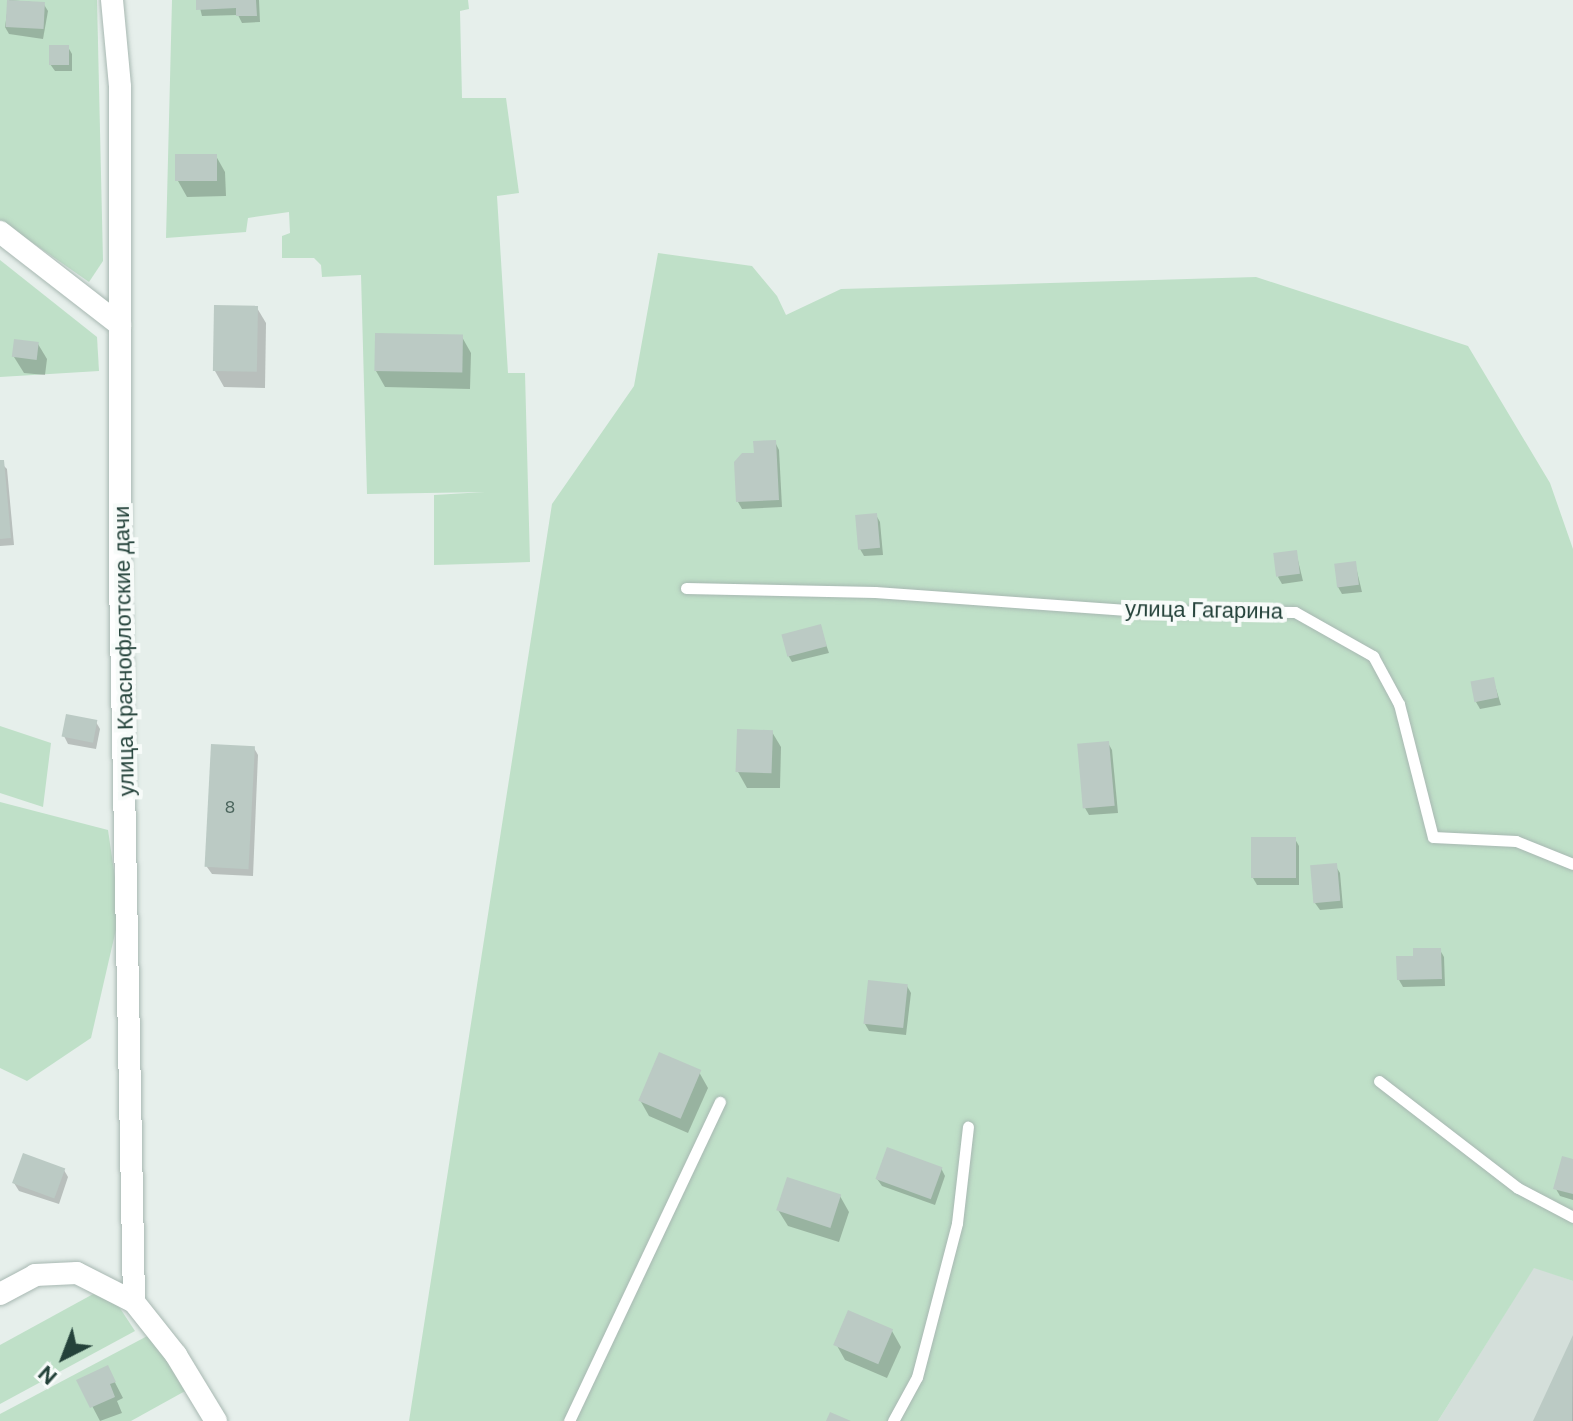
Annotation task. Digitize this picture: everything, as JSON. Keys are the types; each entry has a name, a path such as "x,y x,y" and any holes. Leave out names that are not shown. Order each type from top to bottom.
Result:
{"street":[{"name":"улица Краснофлотские дачи","path":"112,0 120,87 120,578 134,1302"},
{"path":"0,232 120,325"},
{"path":"0,1294 35,1275 77,1273 134,1302 176,1355 216,1421"}],"lane":[{"name":"улица Гагарина","path":"686,588 875,592 1137,611 1295,612 1373,656 1399,704 1433,837 1516,841 1573,864"},
{"path":"1379,1081 1518,1188 1573,1217"},
{"path":"569,1421 720,1102"},
{"path":"893,1421 917,1377 957,1223 968,1127"}],"shaded area":[{"path":"1534,1267 1573,1281 1573,1421 1438,1421"}],"green space":[{"path":"0,0 97,0 103,261 89,282 0,220"},
{"path":"172,0 468,0 469,9 460,11 462,98 506,98 519,193 497,196 508,373 525,373 530,562 434,565 434,495 485,492 367,494 361,275 322,277 321,265 314,258 282,258 282,236 290,233 289,212 248,218 246,232 166,238"},
{"path":"658,253 752,266 777,296 786,315 841,289 1256,277 1468,346 1550,483 1573,549 1573,1281 1534,1268 1438,1421 409,1421 552,504 634,386"},
{"path":"0,260 97,337 99,371 0,377"},
{"path":"0,726 51,743 43,807 0,793"},
{"path":"0,802 108,830 120,912 91,1038 27,1081 0,1068"},
{"path":"106,1287 135,1331 0,1404 0,1345"},
{"path":"153,1333 187,1390 131,1421 0,1421 0,1414"}],"building":[{"path":"7,0 45,2 44,29 6,27"},
{"path":"196,0 256,0 257,16 236,16 236,8 196,10"},
{"path":"49,45 69,45 69,65 49,65"},
{"path":"175,154 217,154 217,181 175,181"},
{"path":"214,305 258,306 257,372 213,371"},
{"path":"375,333 463,335 462,373 374,371"},
{"path":"14,339 39,342 37,360 12,357"},
{"path":"776,440 779,500 736,502 734,462 742,453 754,453 753,441"},
{"path":"0,460 4,460 11,538 0,539"},
{"path":"877,513 880,548 858,550 855,515"},
{"path":"1297,550 1300,574 1276,577 1273,553"},
{"path":"1356,561 1359,585 1337,588 1334,564"},
{"path":"821,624 827,646 787,657 781,635"},
{"path":"1494,677 1498,698 1474,702 1470,682"},
{"path":"66,714 97,720 93,743 62,737"},
{"path":"737,729 773,730 771,773 735,772"},
{"path":"1109,741 1115,806 1083,809 1077,744"},
{"path":"211,744 255,746 249,869 205,867"},
{"path":"1251,837 1296,837 1296,878 1251,878"},
{"path":"1337,863 1340,901 1313,903 1310,865"},
{"path":"1413,948 1441,948 1442,979 1397,980 1396,956 1413,956"},
{"path":"868,980 908,984 903,1028 863,1024"},
{"path":"659,1052 701,1070 681,1119 638,1101"},
{"path":"887,1147 942,1167 931,1199 875,1179"},
{"path":"23,1153 65,1168 54,1198 12,1183"},
{"path":"1562,1156 1573,1159 1573,1194 1553,1189"},
{"path":"787,1177 841,1195 830,1228 776,1210"},
{"path":"848,1310 893,1329 878,1364 833,1345"},
{"path":"1573,1335 1572,1421 1533,1421"},
{"path":"108,1365 116,1382 110,1384 115,1397 90,1408 76,1380"},
{"path":"830,1412 851,1421 826,1421"}]}
